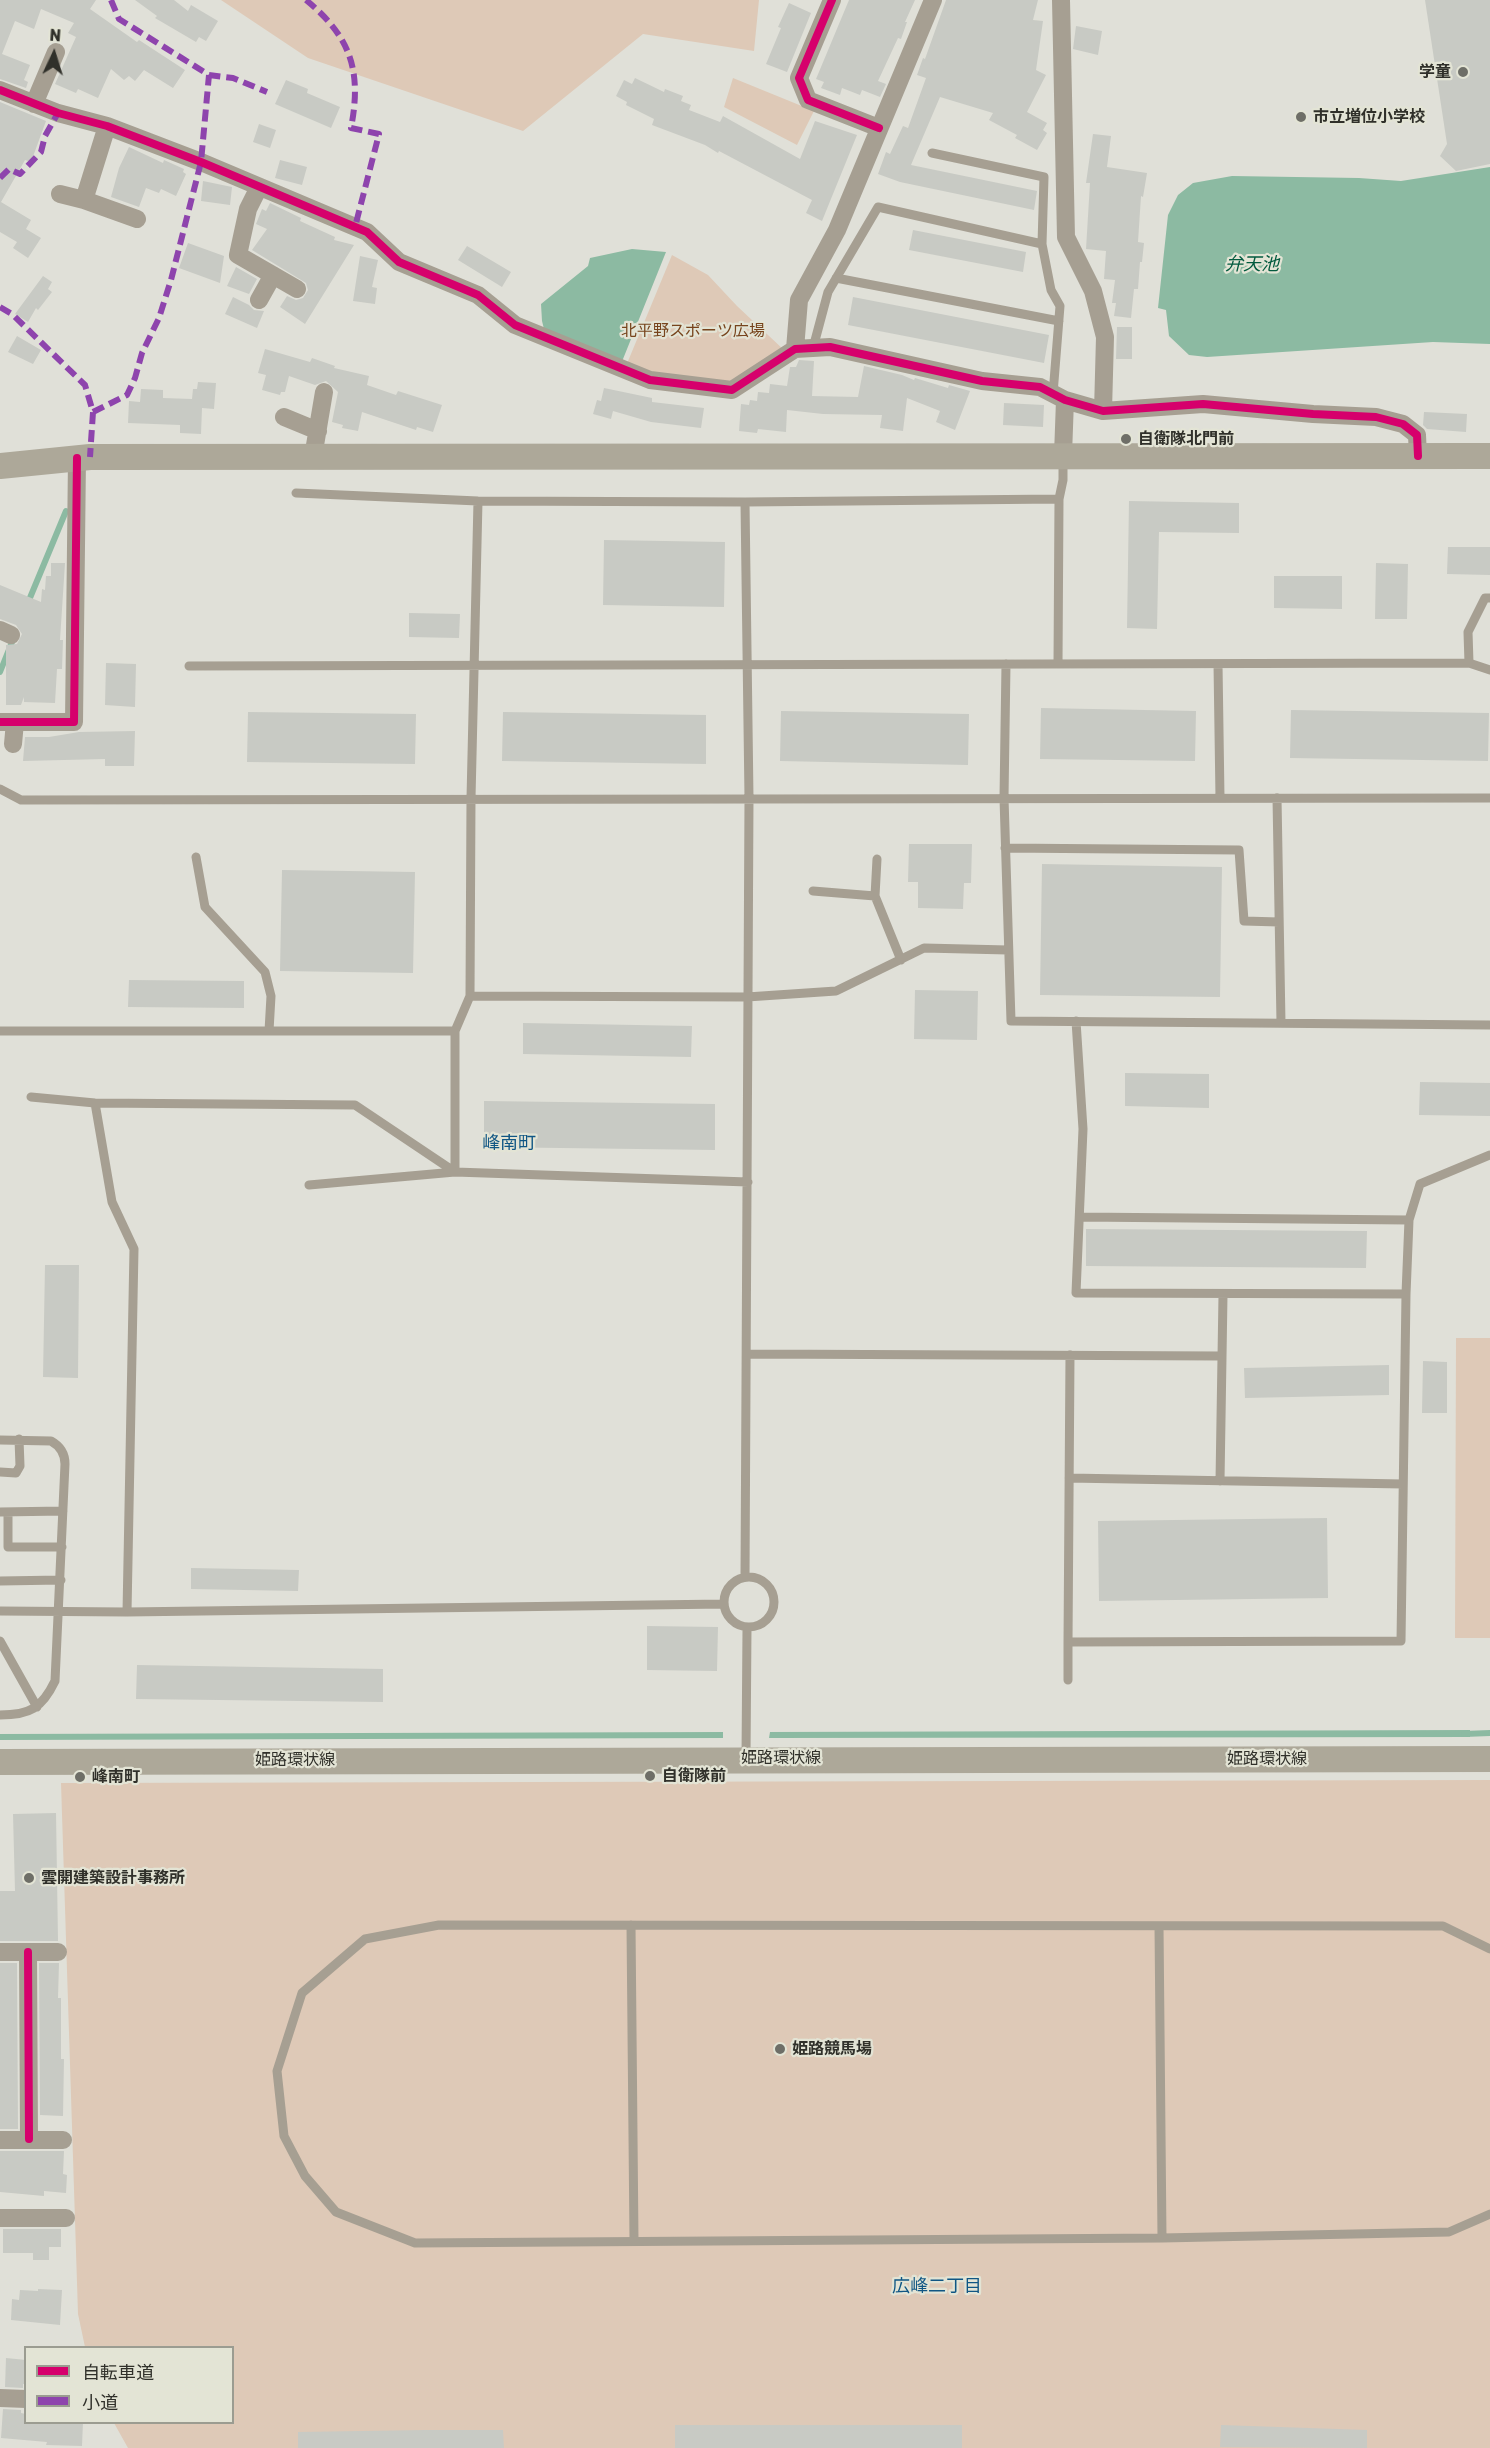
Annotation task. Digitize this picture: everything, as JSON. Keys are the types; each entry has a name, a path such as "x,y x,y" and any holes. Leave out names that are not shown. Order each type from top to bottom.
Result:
{"street":[{"path":"832,0 799,78 808,100 879,128"},
{"path":"804,349 799,300 837,230 933,0"},
{"path":"1061,0 1066,237 1093,291 1106,337 1103,411"},
{"path":"34,104 56,52"},
{"path":"0,90 34,104 107,126 201,162 366,232 399,262 478,295 515,325 650,380 732,390 804,349 830,347 982,381 1040,387 1059,397 1103,411 1203,404 1376,417 1403,424 1417,435 1418,456"},
{"path":"84,200 107,126"},
{"path":"259,187 248,209 238,255 297,289"},
{"path":"60,194 137,219"},
{"path":"259,300 273,275"},
{"path":"313,457 324,392"},
{"path":"1059,397 1064,455"},
{"path":"284,417 318,431"},
{"path":"0,466 77,458 1490,456"},
{"path":"13,744 7,722 74,723 77,458"},
{"name":"姫路環状線","path":"0,1762 746,1758 1490,1759"},
{"path":"0,1952 58,1952"},
{"path":"28,1952 29,2139"},
{"path":"0,2140 63,2140"},
{"path":"0,2218 66,2218"},
{"path":"0,2398 24,2399"}],"lane":[{"path":"932,153 1044,177 1042,244 1051,290 1060,306 1059,397"},
{"path":"804,349 828,292 878,207 1042,244"},
{"path":"836,278 1059,321"},
{"path":"1058,664 1059,499 1063,480 1064,455"},
{"path":"296,493 478,501 746,502 1059,499"},
{"path":"455,1172 455,1031 471,996 471,798 478,501"},
{"path":"745,1577 748,1354 749,798 746,502"},
{"path":"1469,663 1468,632 1485,598 1490,598"},
{"path":"189,666 1469,663 1490,670"},
{"path":"1006,664 1004,798 1011,1021 1490,1024"},
{"path":"1218,664 1220,798"},
{"path":"0,789 21,800 1490,798"},
{"path":"1277,798 1281,1023"},
{"path":"1005,848 1239,850 1244,921 1279,922"},
{"path":"196,857 205,907 265,972 270,996 269,1031"},
{"path":"877,859 875,896 901,960"},
{"path":"813,891 875,896"},
{"path":"471,996 747,997 836,991 924,948 1008,950"},
{"path":"1076,1022 1083,1129 1076,1293 1406,1294"},
{"path":"0,1031 455,1031"},
{"path":"31,1097 95,1103 355,1105 455,1172"},
{"path":"95,1103 112,1202 134,1249 127,1612"},
{"path":"1068,1642 1401,1641 1409,1220 1420,1184 1490,1155"},
{"path":"309,1185 455,1172 748,1182"},
{"path":"1080,1217 1409,1220"},
{"path":"1220,1481 1223,1295"},
{"path":"748,1354 1222,1356"},
{"path":"1068,1680 1070,1355"},
{"path":"0,1472 16,1473 20,1466 19,1439"},
{"path":"0,1440 42,1439 58,1445 65,1458 55,1680 48,1696 38,1707 20,1714 0,1715"},
{"path":"1069,1478 1403,1484"},
{"path":"62,1547 8,1547 4,1512 63,1511"},
{"path":"745,1577 756,1578 767,1585 773,1595 774,1607 769,1618 759,1625 747,1628 736,1624 727,1616 724,1604 726,1592 734,1583 745,1577"},
{"path":"0,1581 60,1580"},
{"path":"0,1611 127,1612 724,1604"},
{"path":"746,1758 747,1628"},
{"path":"0,1641 38,1707"},
{"path":"1490,1949 1443,1926 439,1925 365,1939 302,1993 277,2071 284,2136 305,2176 336,2212 415,2243 1162,2238 1449,2232 1490,2214"},
{"path":"631,1925 634,2241"},
{"path":"1159,1926 1162,2238"}],"green space":[{"path":"221,0 759,0 754,51 643,34 523,131 308,58"},
{"path":"733,78 814,111 797,145 724,107"},
{"name":"北平野スポーツ広場","path":"672,255 708,275 784,350 723,385 652,374 626,366"},
{"path":"1456,1338 1490,1338 1490,1638 1455,1638"},
{"name":"姫路競馬場","path":"1490,1780 1490,2448 128,2448 115,2424 234,2424 234,2346 85,2346 78,2314 61,1783"}],"water":[{"name":"弁天池","path":"1490,167 1490,344 1433,342 1207,357 1189,355 1169,336 1166,310 1158,308 1168,215 1178,195 1193,183 1232,176 1401,181"},
{"path":"632,249 666,252 621,364 546,337 541,304 588,266 590,258"},
{"path":"1470,1730 1470,1737 769,1738 770,1732"},
{"path":"723,1732 723,1738 0,1740 0,1734"}],"building":[{"path":"0,0 96,0 90,9 137,42 139,40 185,70 173,88 144,70 135,81 129,76 124,80 111,69 98,98 78,89 76,93 55,84 76,37 68,33 74,23 41,9 34,29 15,21 2,54 30,65 24,80 28,82 26,88 0,79"},
{"path":"135,0 174,0 188,11 191,5 218,21 206,41 199,37 196,42 155,18 157,16"},
{"path":"849,0 915,0 905,22 907,22 901,39 898,38 878,81 886,84 880,97 862,90 860,95 842,88 840,95 821,88 824,82 816,79"},
{"path":"946,0 1038,0 1033,20 1043,21 1036,70 1046,75 1027,112 1047,123 1043,130 1047,133 1037,150 1015,138 1017,135 989,120 993,113 940,97 911,165 1037,191 1034,210 900,182 878,174 886,152 890,154 903,126 908,128 926,78 917,75"},
{"name":"学童","path":"1425,0 1490,0 1490,164 1456,171 1440,156 1447,144"},
{"path":"789,3 811,13 787,72 766,64 781,28 778,27"},
{"path":"1076,26 1102,31 1098,55 1073,49"},
{"path":"635,78 664,92 665,89 683,96 681,101 691,105 689,110 720,122 723,116 800,159 815,121 857,135 822,221 806,213 812,200 719,151 718,153 705,145 652,125 654,119 626,105 627,102 616,96 624,80 632,84"},
{"path":"286,80 308,89 307,93 340,107 331,128 275,104"},
{"path":"0,102 46,121 31,162 25,160 1,202 31,220 26,229 41,238 28,258 13,248 17,242 0,232"},
{"path":"259,124 276,130 270,148 253,142"},
{"path":"1093,134 1111,136 1107,167 1147,173 1143,197 1141,196 1138,242 1144,243 1142,262 1140,262 1138,289 1134,289 1131,318 1114,316 1116,303 1112,303 1115,280 1104,279 1106,251 1086,249 1090,183 1086,183"},
{"path":"129,147 163,163 164,160 184,169 183,172 186,174 176,196 161,189 159,193 146,188 139,207 111,197 119,168"},
{"path":"280,160 307,167 302,185 275,178"},
{"path":"203,181 232,187 230,205 201,201"},
{"path":"270,203 301,218 300,221 335,237 334,240 354,245 305,324 280,307 287,296 296,300 303,298 308,290 306,283 252,250 267,229 256,224 262,209 266,211"},
{"path":"913,230 1026,252 1023,272 909,250"},
{"path":"188,243 224,256 220,283 179,268"},
{"path":"467,246 511,272 502,287 458,260"},
{"path":"360,256 378,260 372,287 377,288 375,304 353,301"},
{"path":"236,267 257,279 249,294 227,286"},
{"path":"43,276 52,282 48,289 52,292 38,310 36,308 28,322 15,314"},
{"path":"233,297 254,310 264,311 257,328 225,314"},
{"path":"853,297 1049,335 1044,363 848,325"},
{"path":"1117,327 1132,327 1132,359 1116,359"},
{"path":"17,336 41,350 33,364 8,352"},
{"path":"265,349 310,362 312,358 335,366 334,368 369,376 367,385 396,395 398,391 442,405 433,432 417,427 416,430 362,412 358,431 342,428 343,425 332,422 338,392 326,381 315,385 289,376 285,392 281,392 280,395 262,390 266,375 258,373"},
{"path":"799,360 814,361 812,396 858,397 864,366 914,380 915,378 948,388 949,385 970,391 955,430 936,422 940,411 907,398 903,431 880,428 882,415 823,414 787,410 786,432 758,429 757,433 739,431 741,404 749,405 750,400 757,401 758,392 769,393 770,384 787,386 790,367 796,367"},
{"path":"198,382 216,383 214,409 202,408 201,434 180,433 180,425 128,423 129,401 140,402 141,389 163,390 163,398 192,399 193,389 197,389"},
{"path":"604,388 652,398 652,402 704,408 701,428 651,422 613,411 611,419 593,414 597,400 601,401"},
{"path":"1004,403 1044,405 1043,427 1003,425"},
{"path":"1424,412 1467,414 1466,432 1427,429 1423,425"},
{"path":"1129,501 1239,503 1239,533 1159,532 1157,629 1127,628"},
{"path":"604,540 725,542 724,607 603,605"},
{"path":"1448,547 1490,547 1490,575 1447,574"},
{"path":"51,563 65,563 60,640 63,640 62,669 57,669 55,703 24,702 24,697 21,705 6,705 6,645 17,644 22,634 16,625 0,619 0,585 41,602 46,576 51,576"},
{"path":"1376,563 1408,564 1407,619 1375,619"},
{"path":"1274,576 1342,576 1342,609 1274,608"},
{"path":"409,613 460,614 459,638 409,637"},
{"path":"106,663 136,664 135,707 105,705"},
{"path":"1041,708 1196,711 1195,761 1040,759"},
{"path":"1291,710 1489,713 1488,761 1290,758"},
{"path":"781,711 969,714 968,765 780,761"},
{"path":"248,712 416,714 415,764 247,762"},
{"path":"503,712 706,715 706,764 502,761"},
{"path":"135,731 134,766 105,766 105,759 23,761 25,737 49,737 79,732"},
{"path":"909,844 972,844 971,883 964,883 963,909 918,908 918,882 908,882"},
{"path":"1042,864 1222,867 1220,997 1040,995"},
{"path":"282,870 415,872 413,973 280,971"},
{"path":"129,980 244,981 244,1008 128,1007"},
{"path":"915,990 978,991 977,1040 914,1039"},
{"path":"523,1023 692,1026 691,1057 523,1054"},
{"path":"1125,1073 1209,1074 1209,1108 1125,1106"},
{"path":"1420,1082 1490,1083 1490,1116 1419,1115"},
{"path":"484,1101 715,1104 715,1150 484,1147"},
{"path":"1086,1229 1367,1231 1366,1268 1086,1266"},
{"path":"45,1265 79,1265 78,1378 43,1377"},
{"path":"1423,1361 1447,1362 1447,1413 1422,1413"},
{"path":"1389,1365 1389,1395 1245,1398 1244,1368"},
{"path":"1327,1518 1328,1598 1099,1601 1098,1521"},
{"path":"191,1568 299,1570 298,1591 191,1589"},
{"path":"647,1626 718,1627 717,1671 647,1670"},
{"path":"137,1665 383,1669 383,1702 136,1699"},
{"path":"56,1813 58,1941 0,1941 0,1891 15,1891 13,1814"},
{"path":"0,1963 17,1963 18,2129 0,2129"},
{"path":"39,1963 59,1963 61,2059 64,2059 63,2116 40,2115"},
{"path":"0,2151 64,2151 63,2174 67,2175 66,2193 44,2191 44,2196 0,2192"},
{"path":"3,2229 61,2229 61,2247 49,2247 49,2260 33,2260 33,2253 3,2253"},
{"path":"38,2289 62,2290 60,2325 11,2320 12,2299 19,2300 20,2290 38,2291"},
{"path":"6,2358 24,2360 23,2388 5,2387"},
{"path":"3,2409 21,2410 21,2413 24,2414 24,2424 83,2424 82,2446 46,2445 47,2442 1,2438"},
{"path":"675,2425 962,2425 962,2448 675,2448"},
{"path":"1221,2425 1367,2430 1367,2448 1220,2447"},
{"path":"503,2430 504,2448 298,2448 298,2432"}],"waterway":[{"path":"27,605 66,511"},
{"path":"0,672 14,637"},
{"path":"1464,1734 1490,1733"}],"marked path":[{"path":"111,0 119,19 209,75 233,78 267,92"},
{"path":"306,0 334,28 350,56 355,89 351,128 379,134 355,227"},
{"path":"93,412 127,395 135,378 142,353 159,318 201,162 209,75"},
{"path":"0,178 9,169 20,174 41,152 45,136 58,113"},
{"path":"0,307 12,314 85,385 93,412 90,457"}],"cycle path":[{"path":"832,0 799,78 808,100 879,128"},
{"path":"0,90 58,113 107,126 201,162 367,232 399,262 478,295 515,325 650,380 732,390 795,349 830,347 982,381 1040,387 1065,400 1103,411 1203,404 1376,417 1403,424 1417,435 1418,456"},
{"path":"0,722 74,722 77,458"},
{"path":"28,1952 29,2139"}],"place":[{"name":"学童","path":"1463,72"},
{"name":"市立増位小学校","path":"1301,117"},
{"name":"自衛隊北門前","path":"1126,439"},
{"name":"自衛隊前","path":"650,1776"},
{"name":"峰南町","path":"80,1777"},
{"name":"雲開建築設計事務所","path":"29,1878"},
{"name":"姫路競馬場","path":"780,2049"}],"district":[{"name":"峰南町","path":"509,1144"},
{"name":"広峰二丁目","path":"937,2287"}]}
